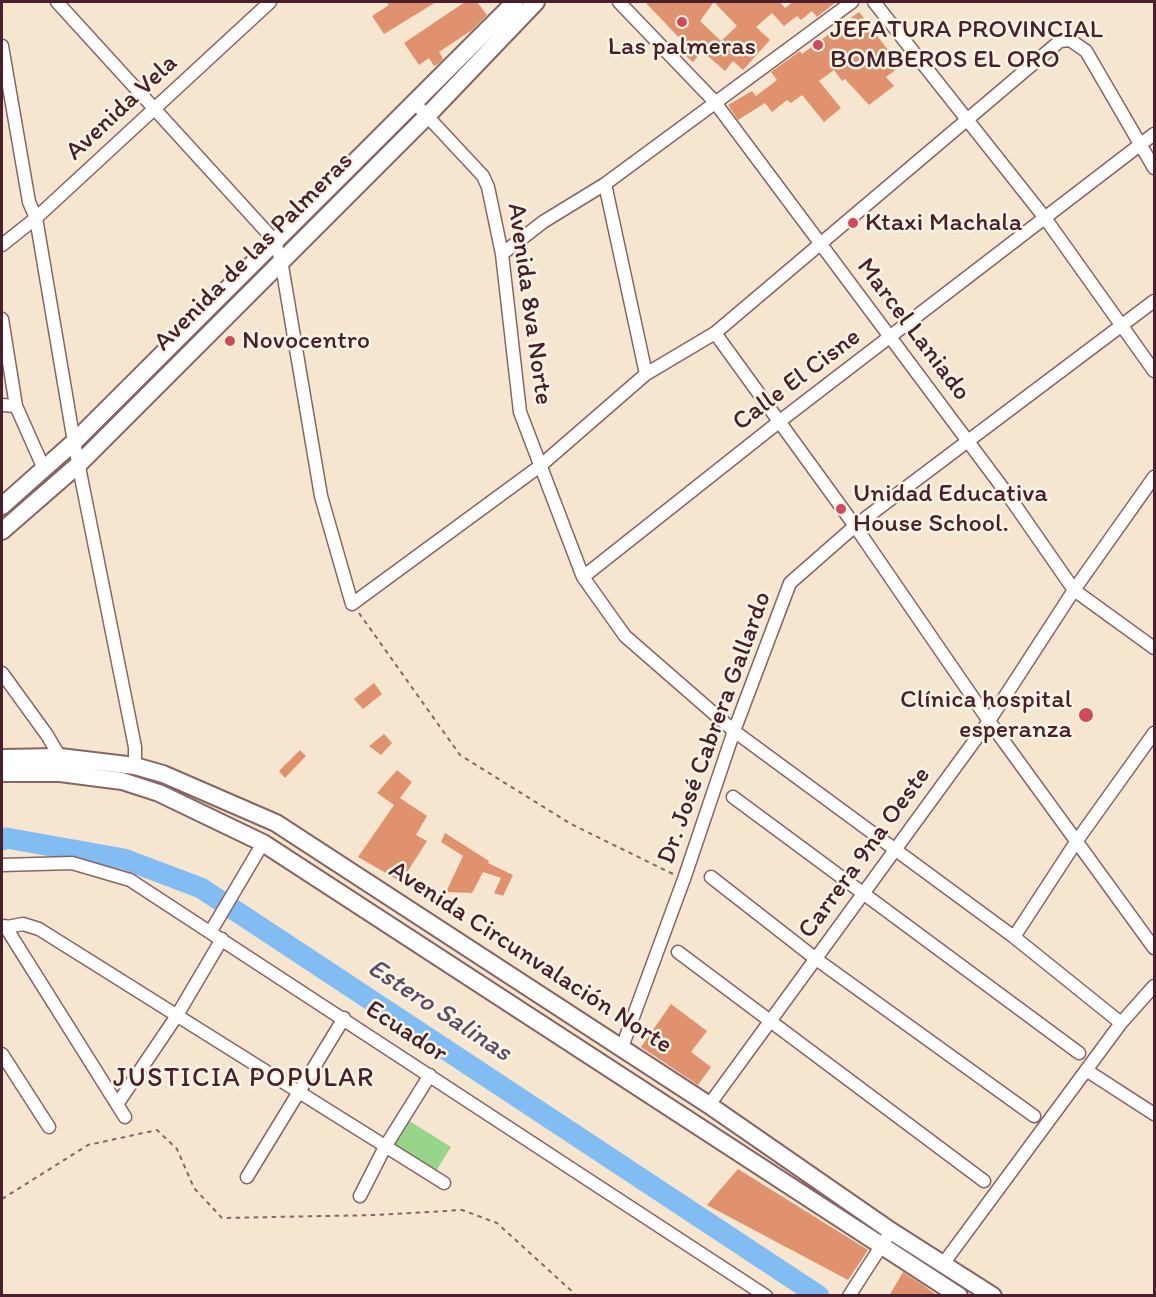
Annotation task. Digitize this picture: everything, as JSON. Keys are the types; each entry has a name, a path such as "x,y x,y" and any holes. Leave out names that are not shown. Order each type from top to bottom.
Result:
{"main road":[{"name":"Avenida de las Palmeras","path":"2,506 74,442 514,2"},
{"name":"Avenida de las Palmeras","path":"2,531 79,464 426,117 536,2"},
{"name":"Avenida Circunvalación Norte","path":"2,758 60,765 135,766 163,774 276,823 621,1050 710,1105 891,1231 993,1296"},
{"name":"Avenida Circunvalación Norte","path":"2,773 60,765 122,781 159,793 263,843 960,1296"},
{"path":"580,1051 594,1032"}],"street":[{"path":"57,2 274,240 281,260 321,496 352,604 540,466 646,374 715,333 1060,41 1070,40 1086,51 1155,168"},
{"name":"Avenida Vela","path":"2,245 36,218 270,2"},
{"name":"Marcel Laniado","path":"619,2 714,101 968,441 1074,590 1155,648"},
{"path":"502,254 543,222 605,184 714,101 852,2"},
{"path":"874,2 1045,218 1155,371"},
{"path":"2,46 29,202 36,218 74,442 135,747 135,766"},
{"name":"Avenida 8va Norte","path":"414,102 483,176 488,188 502,254 520,412 583,577 626,636 734,731 1014,938 1121,1023"},
{"name":"Calle El Cisne","path":"583,577 780,421 1155,134"},
{"path":"605,184 646,374"},
{"name":"Dr. José Cabrera Gallardo","path":"621,1050 684,879 734,731 790,583 855,526 1155,301"},
{"path":"2,318 16,406 44,469"},
{"path":"715,333 855,526 989,721 1155,948"},
{"path":"2,405 16,406"},
{"name":"Carrera 9na Oeste","path":"710,1105 989,721 1074,590 1151,490 1155,477"},
{"path":"2,673 60,765"},
{"path":"1014,938 1076,842 1155,733"},
{"path":"733,797 1079,1053"},
{"path":"214,927 263,843"},
{"name":"Ecuador","path":"2,865 72,863 129,880 214,927 222,939 760,1294"},
{"path":"711,877 816,959 1034,1116"},
{"path":"125,1117 3,927 23,924 39,929 444,1183"},
{"path":"118,1103 176,1017 222,939"},
{"path":"678,952 984,1181"},
{"path":"943,1264 1121,1023 1155,986"},
{"path":"247,1177 344,1018"},
{"path":"2,1054 49,1127"},
{"path":"1086,1070 1155,1114"},
{"path":"360,1196 385,1147 430,1075"},
{"path":"849,1296 891,1231"}],"path":[{"path":"352,604 460,755 571,824 684,879"},
{"path":"2,1199 88,1145 157,1130 177,1149 194,1188 222,1218 377,1215 462,1210 497,1223 577,1296"}],"green space":[{"path":"408,1120 451,1147 436,1171 393,1145"}],"building":[{"path":"386,2 436,2 384,34 372,16 389,5"},
{"path":"465,2 477,2 487,15 472,30 439,52 443,59 438,64 434,66 429,58 419,65 404,43"},
{"path":"645,2 714,2 780,2 785,8 793,2 836,2 817,17 812,11 801,20 797,16 784,26 772,13 756,27 770,40 743,70 733,61 725,71 702,51 693,62 679,50 685,44","holes":["714,2 737,26 721,41 700,21"]},
{"path":"859,12 891,54 896,51 905,63 886,77 894,86 869,105 845,79 842,81 834,70 819,81 841,108 824,122 802,95 791,103 787,100 772,112 765,103 738,120 728,105 752,91 756,96 777,80 771,72 800,51 802,54"},
{"path":"374,683 382,694 363,709 354,699"},
{"path":"384,734 392,743 381,755 369,746"},
{"path":"300,750 306,756 285,778 279,771"},
{"path":"397,770 412,782 400,798 427,816 416,835 427,841 406,874 437,894 433,900 358,857 394,805 377,793"},
{"path":"445,833 489,861 488,863 513,875 503,896 494,893 501,878 483,872 472,893 446,892 463,856 441,842"},
{"path":"671,1004 707,1031 691,1052 711,1067 698,1085 641,1047"},
{"path":"738,1169 868,1250 848,1280 707,1205"},
{"path":"903,1272 920,1283 938,1296 889,1296"}],"waterway":[{"name":"Estero Salinas","path":"2,840 6,838 124,859 201,888 819,1296"}],"place":[{"name":"Las palmeras","path":"682,22"},
{"name":"JEFATURA PROVINCIAL BOMBEROS EL ORO","path":"818,45"},
{"name":"Ktaxi Machala","path":"853,223"},
{"name":"Novocentro","path":"230,341"},
{"name":"Unidad Educativa House School.","path":"841,509"},
{"name":"Clínica hospital esperanza","path":"1086,715"}],"district":[{"name":"JUSTICIA POPULAR","path":"244,1079"}]}
